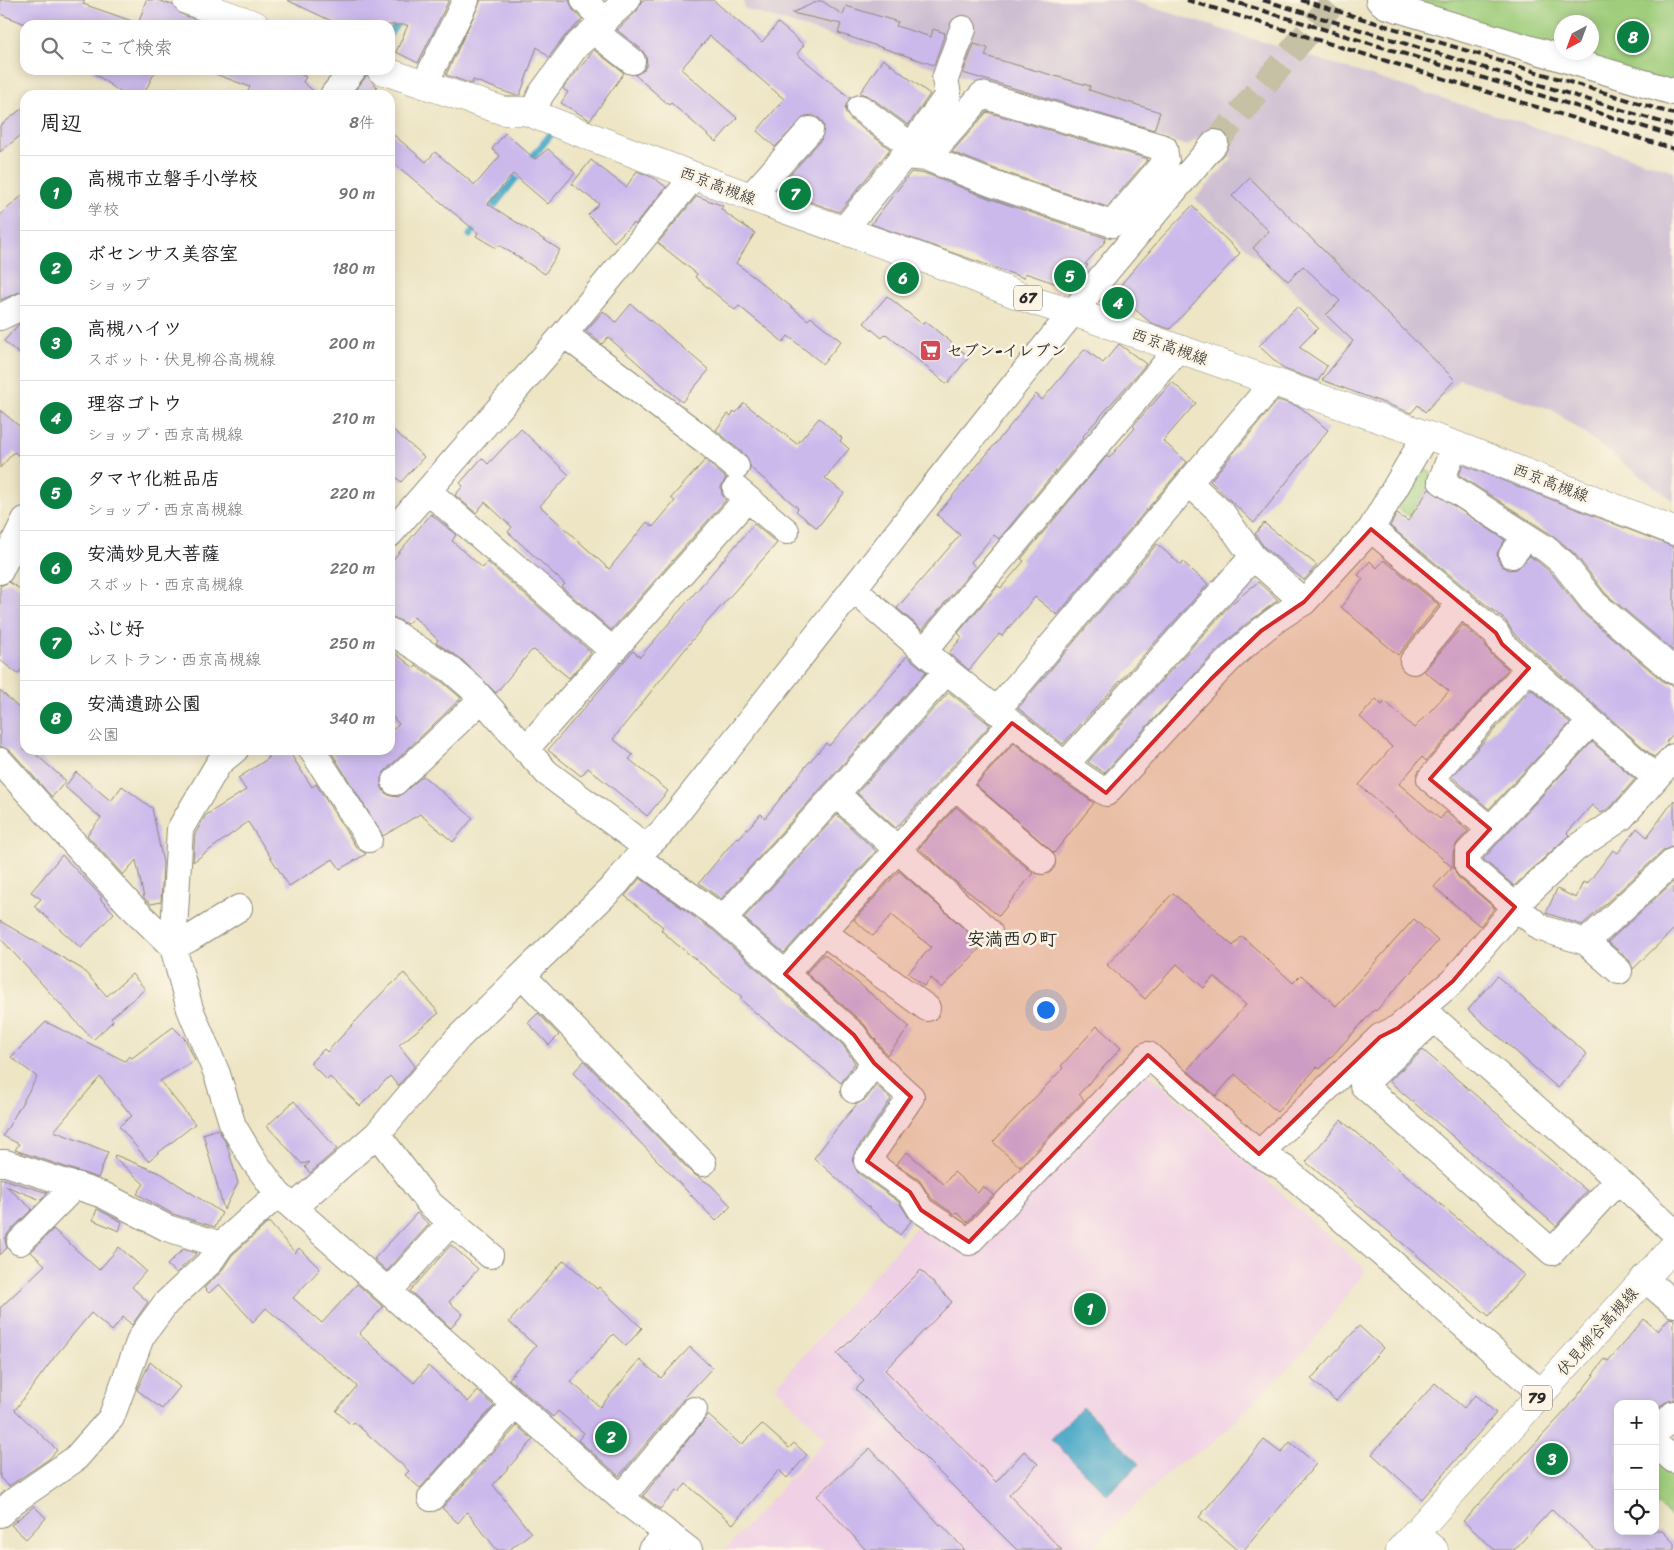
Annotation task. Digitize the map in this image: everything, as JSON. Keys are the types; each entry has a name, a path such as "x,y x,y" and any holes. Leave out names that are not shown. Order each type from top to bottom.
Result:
{"main road":[{"path":"187,0 241,20"},
{"name":"西京高槻線","path":"395,74 504,111 525,111 750,197 944,266 1051,308 1073,312 1272,383 1455,445 1674,531"},
{"name":"伏見柳谷高槻線","path":"1416,1545 1541,1393 1674,1246"}],"street":[{"path":"425,83 466,0"},
{"path":"584,0 600,27 632,61"},
{"path":"532,114 542,94 576,46 600,27 627,0"},
{"path":"1379,0 1385,5 1674,92"},
{"path":"914,154 948,95 945,79 964,29"},
{"path":"337,90 349,75"},
{"path":"842,231 914,154 982,95 1164,148 1166,161 1112,224 993,184 914,154 860,108"},
{"path":"750,197 810,130"},
{"path":"5,1501 76,1459 111,1418 141,1337 166,1302 209,1263 222,1245 377,1134 458,1038 616,884 641,853 662,832 1073,312 1152,215 1215,143"},
{"path":"395,528 564,334 690,181"},
{"path":"0,317 20,307"},
{"path":"564,334 707,442 740,485 786,532"},
{"path":"924,651 1178,349"},
{"path":"785,974 955,786 1004,717 1189,483 1272,383"},
{"path":"853,589 947,671 1004,717 1065,765 1106,793 1211,679 1261,631 1283,613 1304,602 1371,528 1426,435"},
{"path":"1455,445 1441,481 1519,546 1546,549 1563,563 1595,604 1674,671"},
{"path":"1189,483 1222,513 1253,557 1304,602"},
{"path":"525,750 613,651 740,485"},
{"path":"428,491 613,651"},
{"path":"1371,528 1496,632 1502,644 1656,778"},
{"path":"0,571 20,530"},
{"path":"1065,765 1253,557"},
{"path":"1413,661 1460,603"},
{"path":"395,634 450,669 482,699 547,773 641,853 723,919 854,1035 874,1063 911,1096 867,1161 910,1192 921,1210 969,1242 1148,1055 1259,1154 1284,1168 1541,1393"},
{"path":"1490,829 1430,779 1529,668"},
{"path":"723,919 947,671"},
{"path":"395,782 482,699"},
{"path":"1591,722 1468,853 1468,866 1541,928 1586,942 1619,971"},
{"path":"229,755 220,763 180,829 173,946 190,1009 217,1074 233,1126 254,1161 286,1200 621,1498 670,1545"},
{"path":"315,755 369,839"},
{"path":"1259,1154 1380,1037 1398,1028 1453,981 1515,907 1575,849 1621,818 1674,757"},
{"path":"0,761 129,904 173,946"},
{"path":"955,786 1042,861"},
{"path":"836,794 989,932"},
{"path":"1586,942 1674,861"},
{"path":"173,946 189,940 239,908"},
{"path":"823,932 927,1008"},
{"path":"523,976 703,1164"},
{"path":"1618,1180 1552,1252 1363,1085 1434,1019 1618,1180 1674,1232"},
{"path":"854,1090 874,1063"},
{"path":"377,1134 429,1202 490,1256"},
{"path":"0,1163 6,1163 76,1185 103,1195 167,1228 222,1245"},
{"path":"20,1242 76,1185"},
{"path":"389,1291 452,1221"},
{"path":"1644,1278 1674,1304"},
{"path":"432,1498 515,1405"},
{"path":"621,1498 694,1410"},
{"path":"1659,1430 1674,1414"},
{"path":"1656,1445 1674,1460"}],"highlighted area":[{"path":"1371,529 1496,633 1502,644 1529,668 1430,779 1490,829 1468,853 1468,866 1515,907 1453,981 1398,1028 1380,1037 1259,1154 1148,1055 969,1242 921,1210 910,1192 867,1161 911,1097 874,1063 854,1035 785,974 1012,723 1106,793 1211,679 1261,631 1304,602"}],"shaded area":[{"path":"743,0 1129,0 1674,171 1674,501 1553,410 1459,379 1426,415 1195,199 1232,158 1204,137 1198,137 1188,146 745,9"},
{"path":"1147,1072 1366,1270 1307,1349 1212,1444 1176,1465 1090,1550 725,1550 826,1439 776,1387 919,1224 972,1254"}],"green space":[{"path":"1393,0 1674,0 1674,84 1592,60 1599,60 1599,15 1554,15 1554,49"},
{"path":"1418,467 1432,473 1428,488 1409,516 1395,507"},
{"path":"1659,1460 1674,1473 1674,1520 1659,1507"}],"water":[{"path":"1083,1407 1139,1464 1107,1495 1051,1439"}],"building":[{"path":"0,0 85,0 83,4 129,20 20,20 20,22 0,14"},
{"path":"146,0 157,0 173,5 181,14 197,20 140,20"},
{"path":"287,0 449,0 418,63 396,52 408,25 395,25 395,20 329,20"},
{"path":"481,0 569,0 573,10 582,20 564,37 549,57 537,47 520,95 514,95 473,80 472,84 446,75"},
{"path":"642,0 713,0 762,42 778,23 804,45 797,54 850,98 845,107 846,113 851,120 890,149 839,212 777,189 821,140 824,126 820,119 813,115 805,116 775,147 757,131 784,99 710,36 681,69 737,118 716,142 635,75 644,70 647,64 646,56 641,49 617,30 637,11"},
{"path":"822,1 843,15 846,6 898,22 896,26 931,37 933,29 945,33 934,65 838,33 841,24 792,13"},
{"path":"974,44 988,48 985,56 1090,86 1089,90 1160,112 1154,130 963,73"},
{"path":"594,50 624,73 590,120 561,103 568,92 563,89"},
{"path":"883,59 930,94 908,125 869,96 860,93"},
{"path":"97,75 153,75 146,90 117,90"},
{"path":"218,75 302,75 306,77 303,82 312,90 248,90 250,87"},
{"path":"367,75 377,87 375,90 356,90"},
{"path":"20,110 20,136 0,152 0,126"},
{"path":"987,112 1148,159 1107,207 998,170 952,152"},
{"path":"505,133 535,159 548,149 575,173 548,204 513,174 488,204 560,250 545,274 499,245 496,248 476,236 478,233 395,164 395,136 426,162 435,152 475,185 500,156 492,149"},
{"path":"591,160 626,187 637,171 654,178 666,187 635,225 633,223 614,242 588,215 599,204 572,184"},
{"path":"911,172 927,174 988,198 1106,238 1104,243 1085,264 1088,265 1069,288 1025,273 1024,278 871,224"},
{"path":"1250,178 1455,380 1425,412 1418,405 1411,413 1322,380 1353,341 1326,315 1340,301 1303,266 1288,281 1253,248 1269,231 1232,196"},
{"path":"697,196 723,206 721,209 755,233 736,263 808,320 811,317 841,341 823,364 788,336 783,342 739,306 735,310 695,277 697,274 658,243"},
{"path":"20,197 20,292 0,300 0,215"},
{"path":"1192,206 1240,253 1170,329 1151,323 1131,306 1124,313 1111,309 1105,303 1161,238"},
{"path":"887,296 922,324 925,321 969,357 947,384 886,334 882,338 864,323"},
{"path":"631,304 709,370 682,402 608,337 602,344 586,331 603,311 616,322"},
{"path":"1297,307 1318,328 1299,347 1327,366 1318,381 1284,369 1259,346"},
{"path":"20,324 20,355 4,341"},
{"path":"1119,344 1146,364 1083,436 999,539 994,535 971,562 975,567 922,630 897,608 960,535 937,515 1036,394 1042,400 1085,349 1103,363"},
{"path":"1172,382 1196,403 1163,441 1187,462 1057,615 1035,597 1002,636 999,634 969,670 949,653 962,637 958,633 998,586 1001,588 1024,561 1021,559 1107,456 1109,458 1135,428 1133,426"},
{"path":"1278,400 1300,407 1328,430 1254,523 1210,481"},
{"path":"744,403 797,444 819,418 842,438 840,441 849,449 825,478 844,493 817,528 796,511 798,508 751,468 746,456 716,430 728,414 731,416 734,411 736,413"},
{"path":"0,410 20,427 20,457 14,452 0,468"},
{"path":"521,429 569,475 540,506 609,569 647,522 653,527 675,501 671,498 705,460 726,478 721,487 722,495 726,500 611,630 562,587 565,584 508,532 512,527 485,502 476,513 455,495 463,486 460,483 482,458 488,464"},
{"path":"395,431 424,457 401,482 395,477"},
{"path":"1463,465 1674,547 1674,651 1606,594 1575,554 1555,537 1459,475"},
{"path":"1429,489 1505,540 1497,553 1498,560 1502,566 1509,570 1517,569 1530,556 1552,574 1585,615 1664,682 1674,686 1674,733 1666,742 1668,744 1654,757 1514,634 1506,621 1390,526 1397,514 1408,521"},
{"path":"431,514 456,535 452,541 483,568 487,562 591,652 569,678 534,650 531,651 496,693 460,658 436,643 438,640 414,617 407,624 395,618 395,557"},
{"path":"1264,523 1317,565 1304,580 1264,547 1255,534"},
{"path":"754,524 777,543 702,628 613,739 633,755 629,759 668,791 647,816 588,768 581,776 548,750 633,651 640,657"},
{"path":"1157,544 1181,565 1183,562 1208,584 1063,744 1018,708"},
{"path":"1384,560 1439,605 1398,655 1341,607 1363,579 1358,575 1370,561 1377,568"},
{"path":"9,582 20,589 20,671 18,674 0,660 0,586"},
{"path":"1258,582 1278,600 1246,624 1216,651 1104,773 1088,762 1231,604"},
{"path":"1463,625 1484,643 1492,655 1508,669 1426,761 1422,757 1399,784 1440,819 1446,812 1468,831 1457,843 1453,853 1453,866 1458,877 1495,908 1480,926 1434,887 1452,867 1359,785 1392,747 1360,717 1376,699 1382,705 1385,701 1414,728 1449,691 1424,671"},
{"path":"395,653 414,668 416,666 441,681 461,698 385,771 381,778 381,786 385,793 398,797 423,776 473,818 453,842 420,814 383,836 333,755 395,755 395,728 399,724 395,720"},
{"path":"907,656 926,672 721,899 699,883 737,837 739,838 761,814 765,818 826,743 829,746"},
{"path":"1531,689 1570,723 1489,809 1452,777"},
{"path":"0,690 20,709 20,755 37,755 66,781 52,797 11,751 0,746"},
{"path":"949,692 990,725 896,828 857,793"},
{"path":"1592,742 1635,779 1611,807 1601,813 1592,805 1567,833 1569,835 1514,886 1483,859"},
{"path":"1014,743 1056,777 1094,803 1054,853 976,785"},
{"path":"267,755 291,755 312,787 316,784 356,847 366,854 340,869 333,859 289,886 248,822 193,862 195,834 206,815 246,790 238,778 269,758"},
{"path":"76,772 111,801 122,786 152,808 163,863 161,902 151,904 144,898 136,860 123,875 87,835 101,818 65,787"},
{"path":"1674,800 1674,846 1664,850 1582,925 1546,913 1557,889 1576,898 1583,882 1587,884 1613,850 1618,853 1637,828 1647,837"},
{"path":"956,807 1033,873 999,916 957,883 919,848"},
{"path":"837,815 876,851 784,953 744,918"},
{"path":"62,855 102,897 100,899 114,913 81,948 34,906 41,899 31,892"},
{"path":"899,871 983,945 942,988 931,978 924,986 908,973 931,947 892,915 873,936 854,920"},
{"path":"640,878 714,931 843,1045 855,1063 841,1083 740,999 742,997 674,942 661,930 663,927 625,896"},
{"path":"1674,881 1674,929 1633,969 1629,960 1608,942"},
{"path":"1173,893 1233,946 1242,936 1293,983 1301,975 1336,1006 1414,919 1438,941 1376,1011 1374,1010 1320,1069 1317,1067 1277,1112 1235,1074 1216,1096 1187,1070 1246,1005 1214,976 1204,988 1177,964 1145,999 1107,965"},
{"path":"0,921 82,969 107,996 132,974 145,989 111,1018 113,1021 93,1040 0,938"},
{"path":"824,954 910,1027 887,1055 864,1024 806,973"},
{"path":"404,973 439,1013 399,1045 415,1066 398,1086 390,1076 360,1106 330,1077 327,1080 310,1063 324,1049 327,1052 382,993"},
{"path":"1497,976 1587,1054 1558,1088 1468,1010"},
{"path":"538,1013 559,1035 549,1045 528,1023"},
{"path":"46,1022 125,1061 129,1056 132,1058 173,1027 185,1039 195,1060 160,1081 195,1124 148,1161 119,1126 132,1116 100,1077 54,1131 108,1152 98,1178 15,1150 19,1144 3,1136 37,1077 11,1057"},
{"path":"1097,1026 1121,1048 1079,1094 1084,1100 1020,1167 993,1142 1063,1068 1061,1066"},
{"path":"1423,1050 1587,1191 1556,1226 1389,1081"},
{"path":"584,1061 692,1173 711,1185 731,1206 716,1221 573,1073"},
{"path":"876,1085 891,1099 855,1152 852,1160 858,1173 899,1202 911,1221 900,1235 814,1158 845,1118 857,1104 866,1099"},
{"path":"294,1101 337,1149 310,1173 305,1167 310,1162 302,1164 267,1126"},
{"path":"1341,1120 1524,1275 1489,1316 1306,1162"},
{"path":"218,1129 227,1145 238,1183 224,1210 203,1134"},
{"path":"907,1152 944,1184 954,1172 978,1193 983,1186 993,1195 967,1222 956,1212 954,1214 931,1198 919,1180 896,1164"},
{"path":"115,1155 162,1174 222,1213 215,1227 173,1214 137,1194 144,1184 114,1157"},
{"path":"0,1178 48,1193 41,1200 6,1186 32,1209 9,1232 5,1239 7,1248 0,1255"},
{"path":"97,1209 122,1222 119,1231 93,1220"},
{"path":"417,1213 429,1224 387,1271 374,1259"},
{"path":"269,1222 295,1253 299,1248 320,1269 293,1298 322,1323 357,1284 383,1307 359,1334 414,1383 428,1366 468,1402 478,1391 494,1406 420,1488 405,1475 409,1471 354,1422 351,1425 336,1411 357,1386 266,1308 253,1322 219,1284 209,1293 204,1288 221,1272 232,1255"},
{"path":"53,1229 99,1270 119,1247 146,1271 132,1287 148,1302 132,1325 123,1317 112,1331 91,1313 56,1355 15,1410 57,1450 49,1459 9,1486 0,1478 0,1308 45,1265 31,1252"},
{"path":"451,1245 478,1269 449,1302 463,1314 451,1328 410,1291"},
{"path":"183,1249 197,1253 176,1273 167,1265"},
{"path":"564,1260 597,1289 599,1287 642,1328 626,1346 613,1334 571,1382 600,1407 640,1360 661,1378 690,1347 712,1368 619,1476 578,1440 584,1433 558,1411 553,1417 509,1379 536,1346 509,1322"},
{"path":"921,1270 952,1302 885,1370 996,1482 1024,1451 1038,1464 1009,1495 1062,1550 1017,1550 856,1389 864,1381 837,1354"},
{"path":"1669,1318 1674,1319 1674,1399 1664,1403 1659,1408 1659,1400 1614,1400 1614,1535 1659,1535 1659,1531 1662,1531 1674,1543 1674,1550 1596,1550 1552,1509 1514,1550 1495,1550 1463,1521 1568,1408 1605,1359 1608,1361 1644,1319 1658,1331"},
{"path":"1359,1326 1383,1348 1336,1401 1311,1379"},
{"path":"150,1362 180,1387 162,1409 137,1390"},
{"path":"1435,1383 1464,1408 1475,1395 1496,1413 1422,1499 1372,1454"},
{"path":"708,1415 741,1445 762,1424 789,1448 794,1443 807,1455 787,1478 779,1470 733,1524 686,1484 679,1492 677,1490 660,1509 643,1496"},
{"path":"517,1426 533,1440 493,1485 531,1533 509,1550 497,1550 467,1512 458,1523 442,1508"},
{"path":"1264,1440 1281,1453 1290,1442 1316,1464 1244,1550 1237,1550 1199,1517"},
{"path":"870,1448 965,1550 866,1550 817,1496"},
{"path":"34,1506 46,1518 26,1539 11,1525"}],"waterway":[{"path":"395,27 401,18"},
{"path":"488,213 551,134"},
{"path":"470,235 479,224"}],"tunnel":[{"path":"1215,143 1335,0"}],"railway":[{"path":"1187,0 1674,149"},
{"path":"1228,0 1674,136"},
{"path":"1263,0 1674,126"},
{"path":"1301,0 1674,114"}],"place":[{"name":"安満遺跡公園","path":"1633,37"},
{"name":"ふじ好","path":"795,194"},
{"name":"タマヤ化粧品店","path":"1070,276"},
{"name":"安満妙見大菩薩","path":"903,278"},
{"name":"理容ゴトウ","path":"1118,303"},
{"name":"セブン-イレブン","path":"931,350"},
{"name":"高槻市立磐手小学校","path":"1090,1309"},
{"name":"ボセンサス美容室","path":"611,1437"},
{"name":"高槻ハイツ","path":"1552,1459"}],"district":[{"name":"安満西の町","path":"1012,939"}]}
